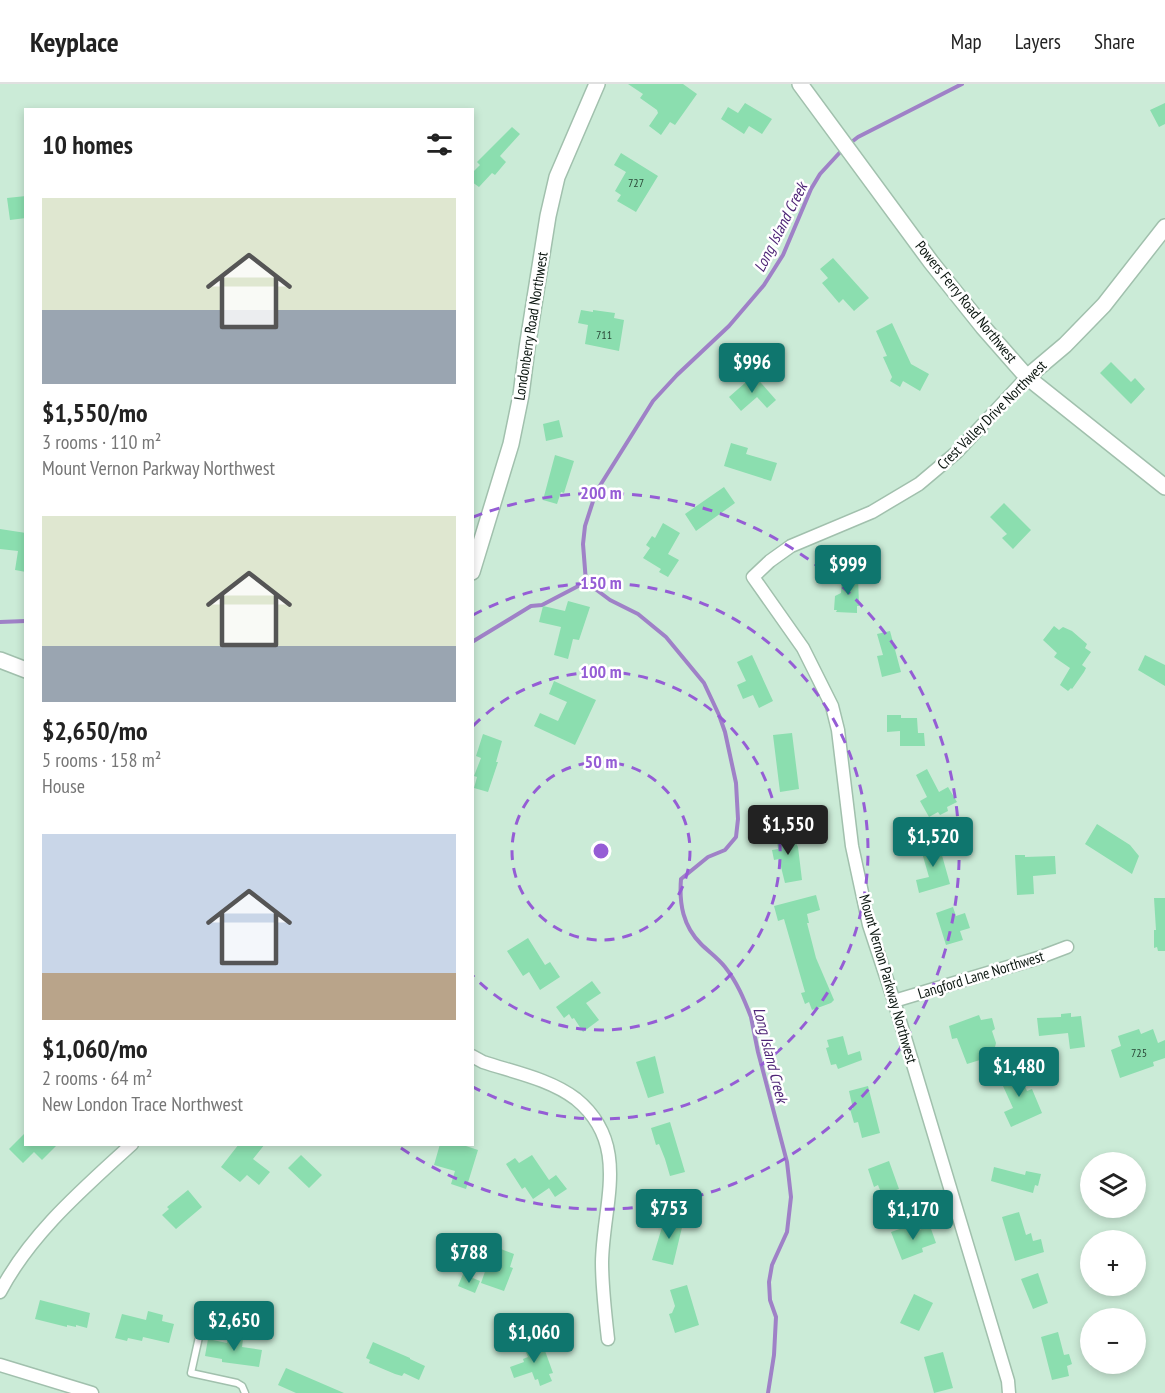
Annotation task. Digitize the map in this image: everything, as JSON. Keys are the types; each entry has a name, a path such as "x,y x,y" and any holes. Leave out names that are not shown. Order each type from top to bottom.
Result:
{"street":[{"name":"Londonberry Road Northwest","path":"474,565 513,434 548,216 557,177 597,84"},
{"name":"Powers Ferry Road Northwest","path":"800,84 932,262 983,327 1027,377 1165,487"},
{"name":"Crest Valley Drive Northwest","path":"753,577 790,546 872,512 919,484 957,452 1027,377 1065,345 1104,305 1165,227"},
{"name":"Mount Vernon Parkway Northwest","path":"753,577 803,648 832,706 838,730 852,846 869,925 894,1001 1008,1382 1009,1393"},
{"path":"0,660 24,669"},
{"name":"Langford Lane Northwest","path":"894,1001 1067,948"},
{"path":"474,1057 560,1089 576,1100 600,1128 611,1166 602,1260 608,1339"},
{"path":"0,1292 23,1254 42,1232 130,1146"},
{"path":"0,1365 92,1393"}],"lane":[{"path":"199,1337 191,1373 237,1383 242,1386 245,1393"}],"building":[{"path":"628,84 683,84 697,94 675,125 670,122 661,135 649,126 658,113 657,110 640,98 643,94"},
{"path":"745,103 772,119 762,134 749,126 744,134 721,119 728,107 738,113"},
{"path":"1165,103 1165,124 1159,127 1150,110"},
{"path":"512,127 520,134 500,156 506,162 495,175 492,173 479,187 474,183 474,171 480,165 477,162"},
{"path":"621,153 658,176 636,212 617,201 621,195 615,191 626,172 614,165"},
{"path":"24,196 24,218 10,220 7,198"},
{"path":"833,258 869,298 854,311 843,299 839,303 822,283 828,278 820,269"},
{"path":"581,310 615,313 614,318 624,320 619,351 585,344 588,325 578,323"},
{"path":"892,323 911,364 929,374 920,391 903,381 900,387 890,381 892,377 883,357 887,356 876,331"},
{"path":"1111,362 1131,382 1135,378 1145,389 1131,404 1100,373"},
{"path":"754,375 776,400 767,408 757,397 741,411 729,397"},
{"path":"559,420 563,437 546,441 543,424"},
{"path":"731,443 748,448 746,454 777,463 771,481 724,466"},
{"path":"555,455 574,461 564,493 561,492 557,504 543,500"},
{"path":"724,487 735,503 696,531 685,514"},
{"path":"1004,503 1031,530 1013,549 1002,538 1007,534 990,517"},
{"path":"663,523 680,533 668,554 679,560 668,577 659,572 661,569 643,558 650,548 646,545 652,536 655,538"},
{"path":"0,529 24,533 24,572 15,570 18,551 0,549"},
{"path":"842,576 858,576 859,606 857,606 857,613 834,610 835,596 841,593"},
{"path":"568,601 590,607 579,640 573,639 568,659 554,655 561,627 539,622 543,606 565,611"},
{"path":"1054,626 1059,630 1063,627 1072,631 1087,644 1085,648 1091,652 1082,665 1086,668 1084,672 1068,691 1060,685 1070,668 1054,657 1057,653 1043,640"},
{"path":"890,631 901,672 882,677 877,656 883,655 877,634"},
{"path":"752,655 773,701 759,708 753,695 743,699 737,685 746,681 737,662"},
{"path":"1145,655 1165,665 1165,686 1138,670"},
{"path":"554,681 596,700 575,745 534,726 540,713 558,721 567,702 549,694"},
{"path":"887,715 917,718 918,733 924,733 925,746 900,746 900,731 887,732"},
{"path":"792,733 799,789 780,792 773,735"},
{"path":"483,734 502,741 488,792 474,788 477,777 474,776 481,758 476,756"},
{"path":"927,769 939,792 948,787 957,802 947,807 948,811 940,815 938,812 929,817 920,801 927,797 916,775"},
{"path":"1097,824 1130,845 1139,856 1132,874 1085,844"},
{"path":"791,829 793,841 798,847 802,880 785,883 779,859 774,860 772,850 778,849 776,832"},
{"path":"938,841 950,884 919,893 916,880 929,877 920,846"},
{"path":"1015,855 1055,856 1056,874 1033,876 1034,894 1017,895"},
{"path":"816,895 820,910 807,914 809,923 807,923 816,958 834,1000 812,1010 809,1002 805,1004 801,993 805,992 784,919 778,921 774,906"},
{"path":"1154,898 1165,898 1165,951 1158,951 1157,947 1154,948 1154,930 1156,930"},
{"path":"953,907 956,916 965,913 970,928 960,931 963,940 946,945 936,913"},
{"path":"528,938 545,965 550,962 560,977 540,990 529,972 523,976 507,951"},
{"path":"592,981 601,993 586,1003 599,1020 583,1032 574,1018 572,1019 569,1014 564,1018 556,1007"},
{"path":"1071,1013 1071,1017 1081,1016 1085,1047 1070,1049 1068,1033 1039,1036 1037,1018 1061,1017 1061,1014"},
{"path":"979,1015 981,1020 992,1018 995,1029 992,1031 996,1043 994,1051 996,1055 967,1064 957,1038 952,1039 949,1026"},
{"path":"1139,1029 1141,1034 1153,1029 1158,1043 1165,1040 1165,1058 1153,1062 1154,1066 1120,1078 1111,1050 1121,1046 1118,1036"},
{"path":"843,1036 848,1055 860,1051 862,1060 838,1069 836,1064 831,1065 826,1048 829,1047 827,1040"},
{"path":"655,1056 664,1093 648,1098 636,1062"},
{"path":"1016,1067 1027,1091 1032,1089 1042,1113 1011,1127 1004,1112 1013,1108 998,1075"},
{"path":"868,1086 880,1133 862,1138 858,1122 854,1123 850,1109 853,1109 849,1091"},
{"path":"670,1122 685,1172 670,1176 651,1128"},
{"path":"24,1134 24,1146 56,1146 42,1160 34,1152 23,1163 9,1149"},
{"path":"237,1146 263,1146 253,1159 270,1172 259,1185 247,1175 240,1182 221,1167"},
{"path":"439,1146 466,1146 478,1150 466,1189 451,1184 455,1171 434,1165"},
{"path":"301,1155 322,1175 309,1188 288,1168"},
{"path":"532,1155 549,1180 556,1175 567,1189 555,1197 549,1188 533,1199 525,1187 522,1189 506,1164 515,1158 519,1163"},
{"path":"889,1161 899,1189 882,1195 878,1185 874,1187 868,1169"},
{"path":"994,1167 1025,1175 1026,1171 1041,1174 1038,1186 1035,1185 1033,1193 991,1181"},
{"path":"188,1190 202,1207 176,1229 162,1215 169,1209 167,1207"},
{"path":"1019,1212 1026,1235 1031,1233 1033,1241 1041,1239 1044,1252 1015,1261 1002,1217"},
{"path":"666,1214 684,1219 673,1265 652,1260"},
{"path":"914,1224 916,1231 930,1226 936,1243 922,1248 923,1252 902,1260 891,1232"},
{"path":"469,1237 514,1254 510,1267 513,1268 504,1291 481,1283 489,1260 464,1250"},
{"path":"1038,1273 1048,1303 1033,1309 1021,1279"},
{"path":"463,1274 480,1281 475,1293 458,1286"},
{"path":"687,1285 699,1325 675,1333 669,1314 675,1306 670,1290"},
{"path":"914,1294 933,1303 919,1331 900,1323"},
{"path":"40,1300 90,1313 87,1328 76,1325 76,1327 67,1325 67,1327 35,1319"},
{"path":"148,1311 163,1315 162,1321 174,1324 169,1343 143,1337 142,1341 115,1338 122,1314 146,1320"},
{"path":"1058,1332 1064,1355 1069,1354 1072,1364 1067,1366 1069,1376 1052,1380 1041,1337"},
{"path":"228,1336 243,1339 242,1347 262,1350 259,1367 222,1362 222,1359 205,1356 208,1339 227,1343"},
{"path":"538,1340 541,1349 544,1348 553,1373 549,1374 552,1381 540,1386 532,1372 514,1378 510,1367 524,1362 523,1359 528,1357 523,1346"},
{"path":"373,1342 425,1366 419,1380 404,1373 402,1376 395,1374 369,1363 370,1360 366,1358"},
{"path":"943,1352 953,1388 934,1393 924,1357"},
{"path":"286,1368 344,1393 296,1393 278,1385"}],"waterway":[{"name":"Long Island Creek","path":"849,144 858,137 962,84"},
{"name":"Long Island Creek","path":"768,1393 774,1355 776,1317 770,1300 769,1282 772,1265 787,1232 791,1197 787,1162 751,1017 729,973 690,930 681,897 681,879 708,857 725,850 736,837 738,819 736,783 725,732 704,683 666,637 638,614 610,600 586,582 583,544 585,526 596,492 653,401 729,326 764,285 783,255 811,189 820,174 843,149"},
{"path":"474,641 531,606 542,605 586,582"},
{"path":"0,622 24,621"}]}
